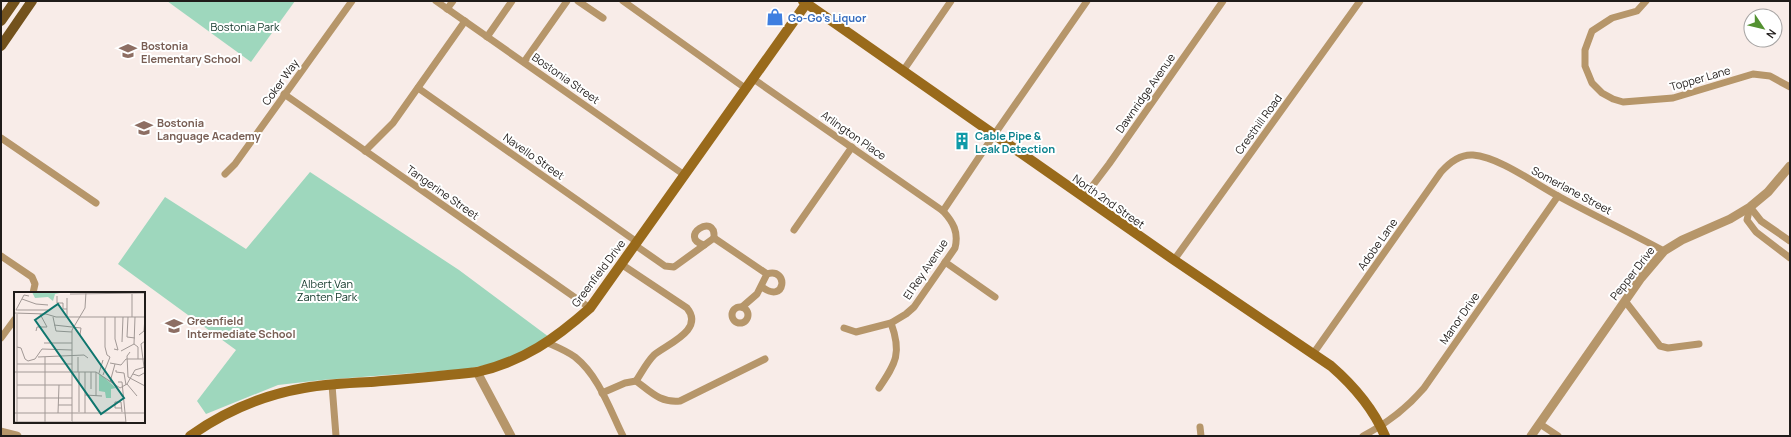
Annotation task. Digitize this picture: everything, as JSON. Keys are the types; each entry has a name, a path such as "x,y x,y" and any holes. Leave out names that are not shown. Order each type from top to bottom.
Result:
{"main road":[{"path":"1,21 15,1"},
{"path":"1,46 32,1"},
{"name":"Greenfield Drive","path":"190,436 222,416 252,402 277,394 304,388 477,372 496,368 548,343 590,308 683,174 806,2"},
{"name":"North 2nd Street","path":"806,2 1174,260 1331,366 1348,381 1366,402 1381,426 1385,436"}],"street":[{"name":"Coker Way","path":"225,174 235,164 352,1"},
{"name":"Bostonia Street","path":"436,1 683,174"},
{"path":"447,8 453,1"},
{"path":"487,37 512,1"},
{"path":"524,62 567,1"},
{"path":"578,1 603,18"},
{"path":"623,1 745,88"},
{"path":"903,71 951,1"},
{"path":"943,211 994,134 1087,1"},
{"name":"Dawnridge Avenue","path":"1084,197 1109,164 1223,1"},
{"name":"Cresthill Road","path":"1174,260 1360,1"},
{"name":"Topper Lane","path":"1646,1 1638,11 1612,18 1592,31 1585,50 1585,66 1592,83 1602,93 1623,102 1672,98 1753,74 1770,76 1790,87"},
{"path":"364,151 393,123 465,21"},
{"name":"Arlington Place","path":"752,78 943,211"},
{"name":"Navello Street","path":"418,88 668,267 674,267 704,245"},
{"name":"Tangerine Street","path":"284,94 590,308"},
{"path":"1,138 96,203"},
{"path":"794,230 852,147"},
{"name":"Somerlane Street","path":"1467,156 1472,155 1489,159 1509,168 1558,196 1664,251"},
{"name":"Adobe Lane","path":"1313,354 1441,172 1451,162 1467,156"},
{"name":"Pepper Drive","path":"1531,436 1641,278 1664,251 1682,240 1730,219 1750,207 1771,189 1790,166"},
{"name":"Manor Drive","path":"1363,436 1381,426 1411,404 1424,388 1558,196"},
{"path":"1750,207 1761,221 1790,241"},
{"path":"1750,207 1748,220 1756,232 1790,258"},
{"name":"El Rey Avenue","path":"844,328 856,332 891,323 914,307 955,248 956,242 953,222 943,211"},
{"path":"706,226 711,228 714,232 714,238 704,245 698,242 695,236 696,231 700,227 706,226"},
{"path":"714,238 767,274"},
{"path":"1,256 32,277 34,284 33,292"},
{"path":"945,262 995,297"},
{"path":"602,393 625,383 636,381 653,356 674,343 690,328 692,319 691,313 687,308 621,264"},
{"path":"762,287 768,292 774,292 779,290 782,286 782,280 778,275 773,272 767,274"},
{"path":"742,307 757,294 762,287 767,274"},
{"path":"1625,301 1660,346 1668,348 1700,344"},
{"path":"1,338 14,320"},
{"path":"879,388 893,367 897,350 895,335 891,323"},
{"path":"548,343 574,356 589,371 602,393 623,436"},
{"path":"636,381 661,399 671,402 680,401 765,360"},
{"path":"477,372 511,436"},
{"path":"332,385 336,436"},
{"path":"1540,424 1558,436"},
{"path":"1200,427 1201,436"},
{"path":"1,432 17,436"}],"green space":[{"name":"Bostonia Park","path":"167,1 295,1 251,62"},
{"name":"Albert Van Zanten Park","path":"310,172 459,270 549,337 533,348 495,363 467,369 322,380 278,385 206,414 197,401 236,350 118,264 165,197 246,249"}],"place":[{"name":"Go-Go's Liquor","path":"775,17"},
{"name":"Bostonia Elementary School","path":"128,51"},
{"name":"Bostonia Language Academy","path":"144,128"},
{"name":"Cable Pipe & Leak Detection","path":"962,141"},
{"name":"Greenfield Intermediate School","path":"174,326"}]}
